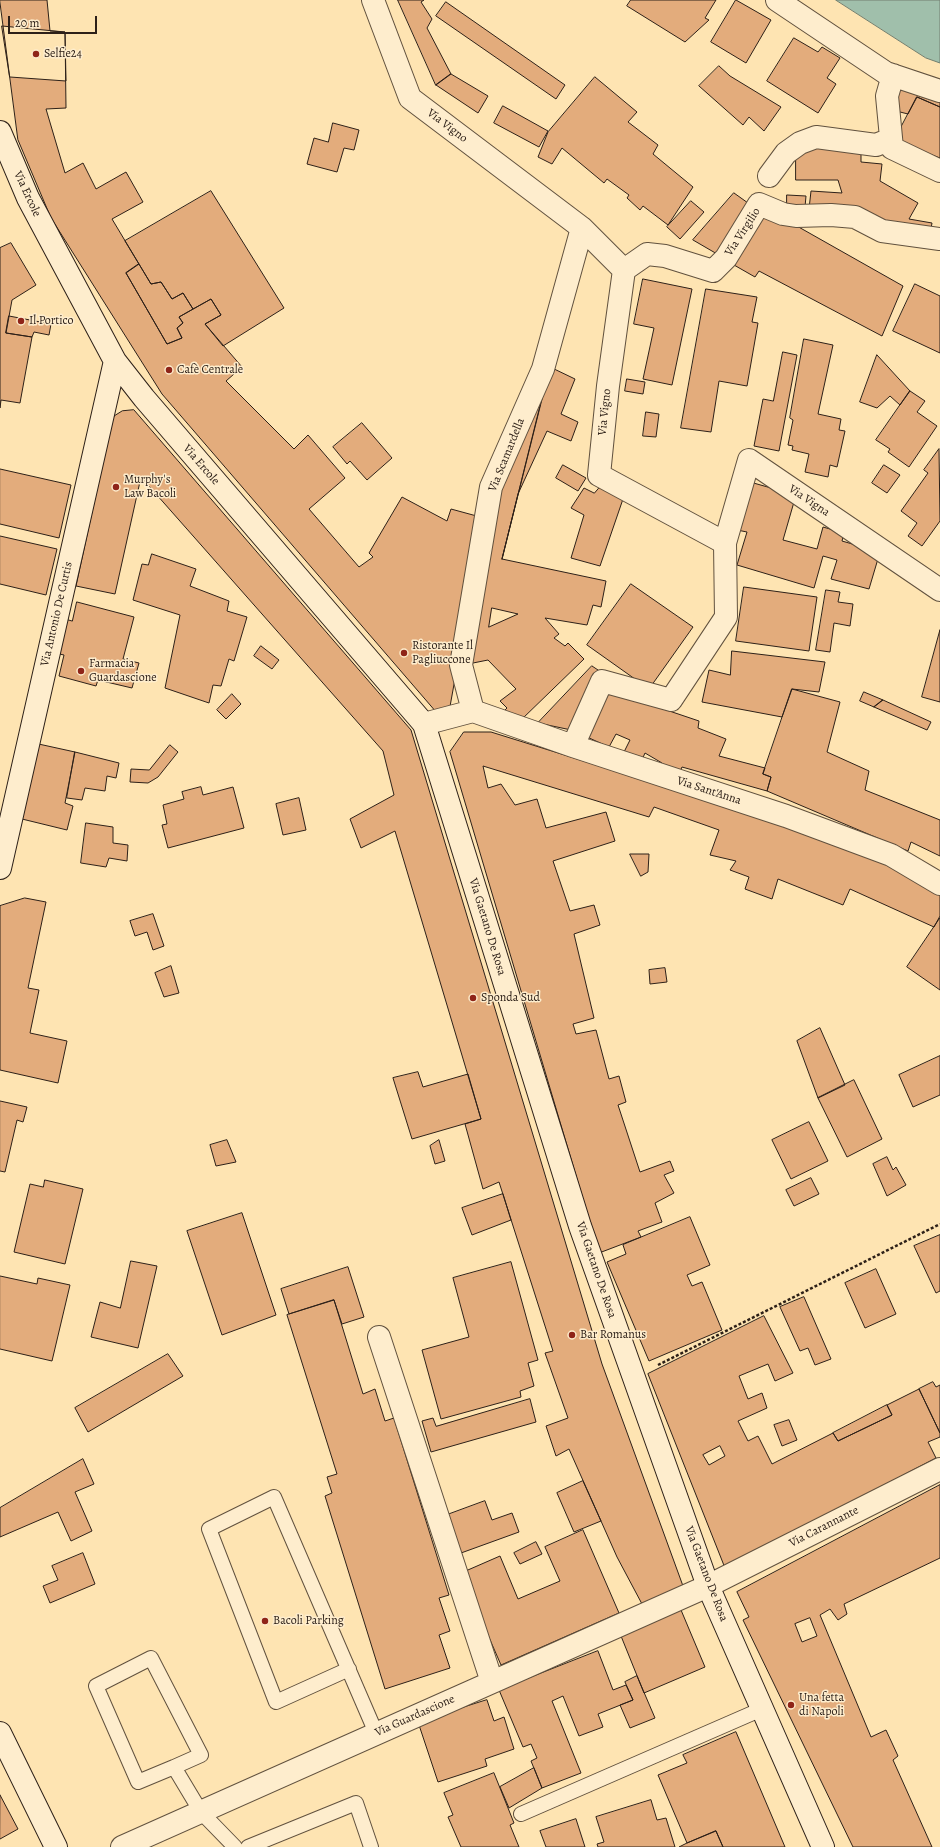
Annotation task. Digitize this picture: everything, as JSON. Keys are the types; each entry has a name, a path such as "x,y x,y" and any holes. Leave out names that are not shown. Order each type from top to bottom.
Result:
{"street":[{"name":"Via Vigno","path":"373,0 410,98 582,228 624,270 608,386 599,475 725,543"},
{"path":"777,0 886,73 940,91"},
{"path":"893,75 887,96 892,148 940,171"},
{"name":"Via Ercole","path":"0,132 28,198 115,361 144,398 424,724"},
{"path":"769,176 786,153 800,143 816,137 876,145 890,139"},
{"name":"Via Virgilio","path":"624,270 648,254 665,256 713,271 726,258 731,248 747,226 759,204 782,214 796,216 831,214 856,217 882,231 940,239"},
{"name":"Via Scamardella","path":"473,711 461,665 491,487 543,369 582,228"},
{"name":"Via Antonio De Curtis","path":"0,868 115,361"},
{"name":"Via Vigna","path":"725,543 749,460 940,590"},
{"path":"572,746 602,681 671,700 726,617 725,543"},
{"path":"424,724 473,711"},
{"name":"Via Sant'Anna","path":"473,711 572,746 786,816 891,855 940,884"},
{"name":"Via Gaetano De Rosa","path":"424,724 580,1226 708,1586 823,1847"},
{"path":"379,1338 492,1682"},
{"name":"Via Carannante","path":"708,1586 940,1469"},
{"name":"Via Guardascione","path":"122,1847 708,1586"},
{"path":"0,1733 56,1847"}],"lane":[{"path":"349,1669 276,1702 209,1528 274,1497 349,1669 376,1733"},
{"path":"151,1658 201,1755 174,1768 138,1782 96,1686 151,1658"},
{"path":"521,1814 762,1709"},
{"path":"174,1768 201,1812 235,1847"},
{"path":"248,1847 356,1803 371,1847"}],"path":[{"path":"634,1377 940,1224"}],"shaded area":[{"path":"836,0 940,0 940,63 926,58"}],"building":[{"path":"0,0 47,0 50,31 65,32 66,108 46,109 65,173 83,163 96,189 126,172 143,202 112,219 139,264 126,273 167,344 182,338 177,328 183,323 179,317 211,299 221,315 205,324 242,367 226,381 294,449 308,435 345,478 309,509 359,567 373,557 369,553 402,497 447,521 451,509 484,518 449,712 437,713 162,394 51,218 18,140"},
{"path":"398,0 424,0 421,2 432,19 427,28 451,74 436,85"},
{"path":"631,0 716,0 705,18 709,20 685,42 627,6"},
{"path":"736,0 771,20 746,63 711,42"},
{"path":"446,2 565,85 556,99 436,16"},
{"name":"Selfie24","path":"2,26 65,32 66,81 10,77"},
{"path":"794,38 818,52 822,47 840,58 827,78 836,84 818,113 767,81"},
{"path":"719,66 730,76 781,107 764,131 749,117 743,125 699,86"},
{"path":"451,74 488,96 478,113 436,85"},
{"path":"595,77 637,112 628,122 658,145 653,154 693,187 668,225 643,206 640,210 627,198 629,195 607,179 604,183 562,148 552,164 538,157 548,132"},
{"path":"901,82 940,98 940,107 917,97 908,114 892,110"},
{"path":"917,97 940,107 940,158 894,141"},
{"path":"503,106 548,131 539,147 494,123"},
{"path":"333,123 359,130 354,150 344,148 337,172 307,164 314,138 328,142"},
{"path":"796,147 861,151 861,162 882,164 880,181 918,203 909,219 932,223 930,234 809,209 811,191 842,193 838,180 796,180"},
{"path":"211,191 284,308 223,346 205,324 221,315 211,299 193,309 183,293 172,299 161,282 151,284 125,241"},
{"path":"734,193 755,208 724,258 693,240"},
{"path":"787,195 806,196 805,207 787,206"},
{"path":"691,201 704,212 680,239 667,227"},
{"path":"765,208 903,286 882,336 759,271 755,277 727,261"},
{"path":"11,243 36,285 12,300 6,333 32,337 20,403 1,400 0,408 0,248"},
{"path":"139,264 151,284 161,282 172,299 183,293 193,309 179,317 183,323 177,328 182,338 167,344 126,273"},
{"path":"643,279 692,289 672,385 643,379 654,328 634,324"},
{"path":"915,284 940,296 940,353 893,331"},
{"path":"706,289 757,297 752,322 758,323 747,386 719,381 711,432 681,428"},
{"path":"9,316 51,324 49,335 34,332 32,337 6,333"},
{"path":"804,339 833,345 818,414 841,419 839,430 845,431 837,467 830,465 828,477 805,472 809,454 792,450 793,446 788,445 793,420 790,418"},
{"path":"783,352 797,355 779,451 754,446 763,399 773,401"},
{"path":"877,355 910,391 900,405 890,396 877,408 860,402"},
{"path":"550,367 502,559 606,581 601,607 593,605 587,625 545,618 559,634 554,638 565,646 568,643 584,659 521,720 503,712 507,708 500,701 516,689 488,660 468,664 499,490","holes":["492,608 518,614 489,627"]},
{"path":"550,367 575,379 561,414 578,422 571,441 547,431 519,493"},
{"path":"627,379 645,382 643,394 625,391"},
{"path":"910,391 925,401 917,412 937,426 909,467 888,452 890,449 876,440"},
{"path":"134,410 411,730 602,1364 683,1586 642,1604 617,1557 569,1449 556,1456 546,1426 568,1418 545,1353 553,1351 499,1182 483,1189 465,1124 481,1119 395,831 361,848 350,819 394,795 383,751 141,477 115,594 76,586 111,424 114,416 122,411"},
{"path":"646,412 659,414 656,437 643,436"},
{"path":"362,423 392,458 367,480 350,461 347,464 333,447"},
{"path":"939,449 940,521 922,546 908,536 917,523 901,511 928,473 924,470"},
{"path":"563,465 586,478 578,491 556,478"},
{"path":"884,465 900,475 887,493 872,483"},
{"path":"0,469 71,485 59,538 0,524"},
{"path":"750,482 796,495 783,540 817,549 823,527 844,533 842,541 880,552 869,589 831,579 837,560 823,556 814,588 737,565 747,532 737,530"},
{"path":"601,486 623,499 600,566 571,558 584,515 571,508 584,488 594,493"},
{"path":"519,493 502,559 518,494"},
{"path":"0,536 57,549 46,595 0,584"},
{"path":"152,554 196,569 190,586 229,601 227,611 247,617 234,661 229,659 221,686 213,685 209,703 165,688 180,615 133,600 142,564 148,565"},
{"path":"631,584 693,627 649,689 587,645"},
{"path":"744,587 817,597 809,651 736,641"},
{"path":"826,590 840,592 838,602 853,604 850,626 834,623 830,652 816,650"},
{"path":"77,602 134,617 123,659 139,663 132,688 98,680 96,686 59,676 64,655 55,653 65,619 72,621"},
{"path":"940,630 940,702 922,697"},
{"path":"261,646 279,660 272,669 254,656"},
{"path":"732,651 825,662 819,692 792,689 782,717 702,702 709,670 730,675"},
{"path":"592,666 604,674 576,731 538,723"},
{"path":"792,689 840,702 827,752 869,771 865,790 940,820 940,856 911,842 908,851 767,791 771,777 763,774"},
{"path":"607,690 699,721 698,728 726,739 719,756 765,768 763,774 771,777 767,791 682,767 677,778 658,770 662,763 645,753 641,762 623,754 630,740 616,734 609,747 587,737"},
{"path":"864,692 883,700 874,707 860,701"},
{"path":"232,694 241,704 226,719 217,710"},
{"path":"883,700 931,722 927,730 874,707"},
{"path":"464,732 491,732 728,806 892,866 940,892 940,916 934,927 850,889 843,905 778,879 772,899 745,889 749,877 730,870 736,861 710,855 719,830 654,807 649,817 483,766 488,788 501,784 515,805 537,799 546,828 606,812 615,841 553,861 570,911 594,905 600,925 574,934 594,1018 573,1024 576,1034 596,1030 609,1079 619,1076 626,1102 618,1105 640,1172 670,1161 674,1171 664,1175 674,1193 655,1203 662,1222 638,1231 641,1237 599,1253 450,752"},
{"path":"34,743 75,752 65,803 73,806 67,830 22,819"},
{"path":"170,745 178,752 158,777 148,783 130,782 131,769 149,770"},
{"path":"75,752 119,763 116,778 107,776 105,791 85,788 82,800 67,798"},
{"path":"201,787 203,795 233,787 244,828 168,848 162,825 167,824 163,805 184,799 182,792"},
{"path":"299,798 306,830 283,835 276,804"},
{"path":"86,823 113,827 113,843 128,845 127,861 109,858 106,867 81,863"},
{"path":"630,854 649,854 648,872 641,876"},
{"path":"25,898 46,902 28,988 39,990 30,1033 67,1041 58,1083 0,1070 0,906"},
{"path":"153,914 164,946 153,950 147,932 135,936 130,921"},
{"path":"940,918 940,990 907,967"},
{"path":"171,966 179,993 164,997 155,973"},
{"path":"665,968 667,982 650,984 649,970"},
{"path":"820,1028 845,1085 818,1098 797,1041"},
{"path":"940,1056 940,1095 913,1107 899,1075"},
{"path":"418,1072 423,1087 468,1074 481,1119 412,1139 393,1078"},
{"path":"854,1080 882,1139 847,1157 818,1098"},
{"path":"0,1101 27,1107 23,1122 17,1120 5,1172 0,1171"},
{"path":"809,1122 828,1161 791,1179 772,1140"},
{"path":"227,1140 236,1162 216,1166 210,1145"},
{"path":"439,1140 445,1161 435,1164 430,1146"},
{"path":"887,1157 893,1170 896,1167 906,1185 887,1196 873,1164"},
{"path":"811,1178 819,1194 794,1206 786,1190"},
{"path":"45,1180 83,1189 65,1264 14,1252 30,1184 43,1187"},
{"path":"503,1194 511,1220 472,1235 462,1208"},
{"path":"242,1213 276,1315 222,1335 187,1231"},
{"path":"690,1217 710,1265 687,1275 692,1286 702,1282 722,1330 649,1361 607,1262 626,1254 623,1245"},
{"path":"940,1235 940,1291 936,1293 914,1246"},
{"path":"131,1261 157,1266 138,1348 91,1337 100,1302 120,1308"},
{"path":"511,1262 538,1360 528,1363 534,1386 520,1391 521,1397 441,1419 422,1350 469,1337 453,1278"},
{"path":"348,1267 364,1317 342,1324 334,1300 289,1314 281,1289"},
{"path":"876,1269 896,1314 865,1328 845,1283"},
{"path":"0,1276 37,1284 38,1278 70,1285 52,1361 0,1349"},
{"path":"804,1297 831,1359 815,1365 808,1348 800,1351 780,1307"},
{"path":"334,1300 363,1394 375,1389 385,1421 394,1418 449,1595 439,1598 450,1631 439,1635 450,1668 385,1689 325,1496 332,1493 327,1477 337,1474 287,1315"},
{"path":"764,1316 793,1373 775,1381 768,1364 739,1376 748,1399 762,1393 767,1408 738,1421 748,1441 758,1436 772,1464 833,1433 838,1441 892,1415 887,1405 919,1389 940,1433 940,1437 928,1442 936,1458 725,1568 648,1374","holes":["720,1446 725,1456 709,1465 703,1455"]},
{"path":"168,1354 183,1376 88,1432 75,1408"},
{"path":"933,1382 936,1387 940,1385 940,1433 919,1389"},
{"path":"530,1399 536,1422 431,1452 422,1421 433,1418 436,1426"},
{"path":"887,1405 892,1415 838,1441 833,1433"},
{"path":"789,1420 797,1440 782,1446 774,1425"},
{"path":"83,1459 94,1484 75,1492 92,1531 71,1541 58,1512 0,1537 0,1508"},
{"path":"583,1481 601,1521 574,1532 557,1493"},
{"path":"940,1485 940,1558 844,1604 847,1614 838,1620 830,1609 820,1615 871,1737 886,1730 898,1756 893,1760 932,1847 853,1847 743,1620 749,1617 737,1592","holes":["810,1618 817,1636 802,1642 795,1624"]},
{"path":"485,1501 492,1520 512,1513 519,1532 461,1553 447,1515"},
{"path":"583,1530 619,1613 501,1665 461,1573 500,1556 518,1599 560,1581 545,1547"},
{"path":"536,1542 542,1554 520,1564 514,1553"},
{"path":"83,1553 95,1584 50,1603 43,1586 58,1580 52,1566"},
{"path":"681,1610 705,1667 644,1693 621,1636"},
{"path":"598,1651 613,1690 626,1685 633,1700 598,1714 603,1727 579,1736 563,1696 552,1701 581,1773 542,1788 531,1761 537,1758 531,1744 523,1747 499,1690"},
{"path":"637,1676 655,1718 630,1728 620,1705 633,1700 625,1682"},
{"path":"487,1700 494,1721 504,1717 514,1749 485,1759 487,1766 438,1782 418,1722"},
{"path":"736,1732 785,1847 723,1847 716,1831 687,1843 658,1775 687,1763 683,1755"},
{"path":"534,1768 542,1788 509,1808 500,1787"},
{"path":"494,1773 514,1823 510,1825 519,1847 461,1847 448,1817 453,1815 444,1793"},
{"path":"0,1795 18,1829 0,1839"},
{"path":"651,1800 657,1820 666,1818 675,1847 598,1847 597,1844 604,1842 596,1817"},
{"path":"576,1819 585,1847 546,1847 540,1831"},
{"path":"716,1831 723,1847 679,1847 687,1843"}],"place":[{"name":"Selfie24","path":"36,54"},
{"name":"Il Portico","path":"21,321"},
{"name":"Cafè Centrale","path":"169,370"},
{"name":"Murphy's Law Bacoli","path":"116,487"},
{"name":"Ristorante Il Pagliuccone","path":"404,653"},
{"name":"Farmacia Guardascione","path":"81,671"},
{"name":"Sponda Sud","path":"473,998"},
{"name":"Bar Romanus","path":"572,1335"},
{"name":"Bacoli Parking","path":"265,1621"},
{"name":"Una fetta di Napoli","path":"791,1705"}]}
